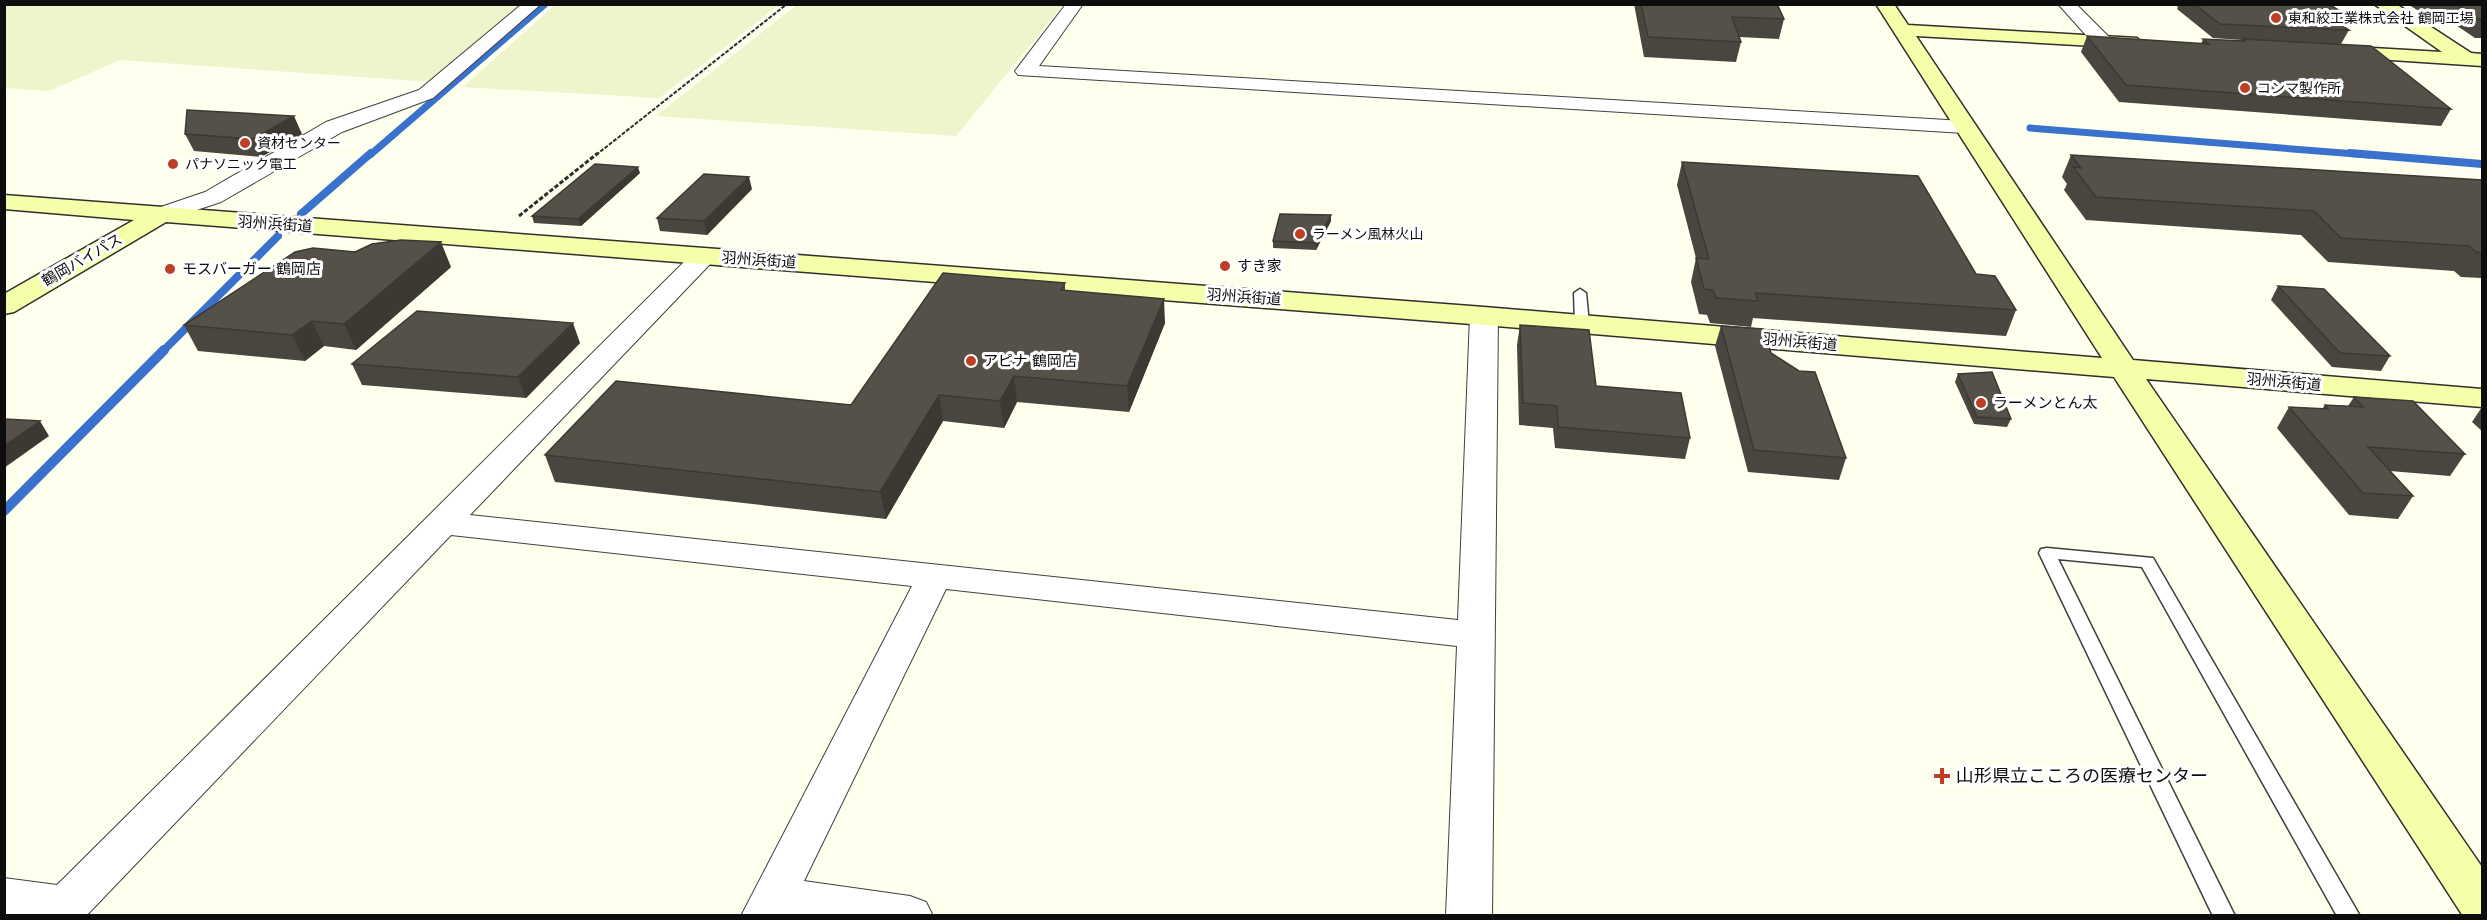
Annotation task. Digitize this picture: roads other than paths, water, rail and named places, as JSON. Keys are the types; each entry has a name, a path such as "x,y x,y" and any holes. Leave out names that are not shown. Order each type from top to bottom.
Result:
{"main road":[{"path":"1885,4 2124,369 2482,905"},
{"path":"2383,4 2477,63"},
{"path":"1902,30 2148,42"},
{"path":"2313,51 2477,63"},
{"name":"羽州浜街道","path":"4,202 1484,315 2482,398"},
{"name":"鶴岡バイパス","path":"4,306 160,215"}],"street":[{"path":"160,215 213,197 334,127 426,94 533,4"},
{"path":"1075,4 1025,71 1964,127"},
{"path":"2067,4 2101,40"},
{"path":"4,897 61,911 704,256"},
{"path":"1469,915 1484,315"},
{"path":"441,523 1475,635"},
{"path":"910,915 769,906 934,577"}],"lane":[{"path":"1580,293 1582,324"},
{"path":"2224,915 2047,553 2147,562 2349,915"}],"waterway":[{"path":"370,155 545,4"},
{"path":"2030,128 2369,155"},
{"path":"301,214 371,153"},
{"path":"2350,153 2482,164"},
{"path":"164,350 278,236"},
{"path":"4,511 164,350"}],"place":[{"name":"東和絞工業株式会社 鶴岡工場","path":"2276,18"},
{"name":"コンマ製作所","path":"2245,88"},
{"name":"資材センター","path":"245,143"},
{"name":"パナソニック電工","path":"173,164"},
{"name":"ラーメン風林火山","path":"1300,234"},
{"name":"すき家","path":"1225,266"},
{"name":"モスバーガー 鶴岡店","path":"170,269"},
{"name":"アピナ 鶴岡店","path":"971,361"},
{"name":"ラーメンとん太","path":"1981,403"},
{"name":"山形県立こころの医療センター","path":"1942,776"}]}
